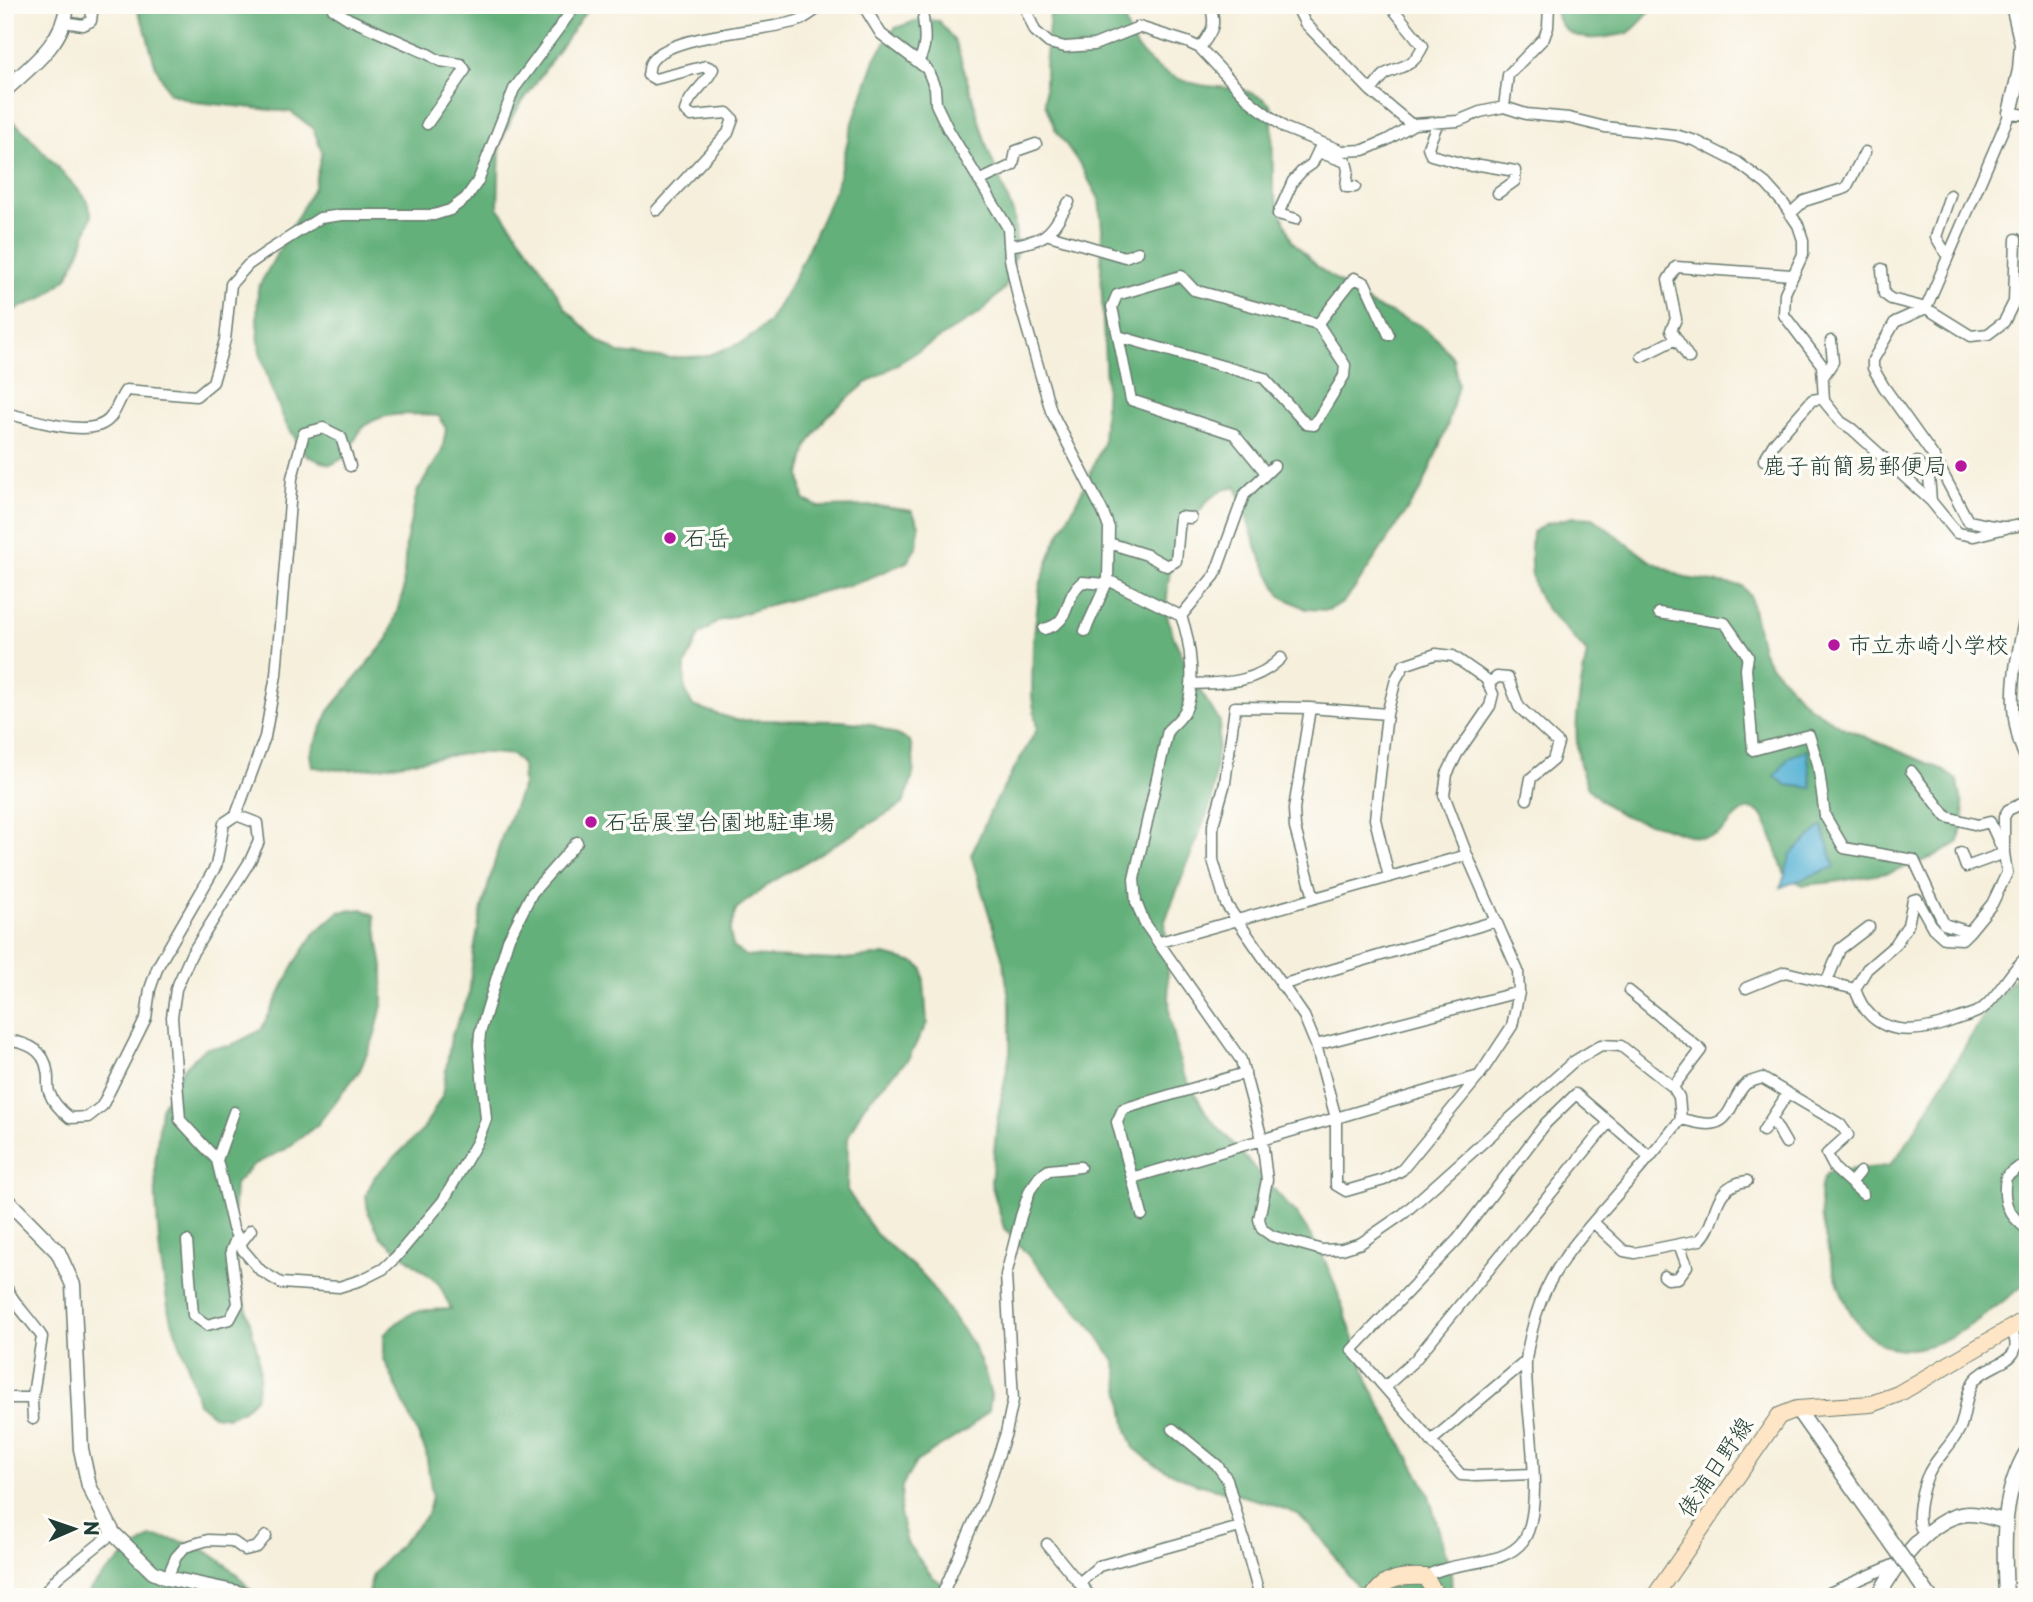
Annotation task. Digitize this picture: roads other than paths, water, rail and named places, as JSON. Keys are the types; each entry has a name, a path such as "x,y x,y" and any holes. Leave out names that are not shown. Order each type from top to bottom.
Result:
{"main road":[{"name":"俵浦日野線","path":"1654,1597 1767,1429 1779,1416 1797,1409 1860,1405 1898,1394 2028,1318"},
{"path":"1373,1597 1378,1587 1393,1579 1425,1577 1438,1597"}],"street":[{"path":"5,90 52,46 64,22 67,5"},
{"path":"64,22 83,25 91,21 93,5"},
{"path":"332,5 333,9 349,19 439,61 461,64 465,70 426,124"},
{"path":"5,413 78,429 96,429 110,419 126,390 196,396 213,382 225,340 231,284 248,265 320,219 342,215 433,215 450,210 466,198 478,181 514,89 576,5"},
{"path":"657,210 728,132 733,119 727,113 691,116 685,111 688,101 708,80 713,69 706,66 655,79 648,75 651,63 669,49 728,32 800,20 822,5"},
{"path":"863,5 881,34 927,69 935,88 936,104 948,129 1008,228 1018,297 1051,411 1109,528 1107,582 1085,631"},
{"path":"1024,5 1035,31 1049,43 1065,47 1094,45 1139,27 1169,34 1200,48 1251,102 1285,128 1346,162 1346,187 1355,187"},
{"path":"1200,48 1211,32 1215,20 1210,5"},
{"path":"1296,5 1305,23 1371,91 1412,125"},
{"path":"1371,91 1384,74 1408,66 1418,58 1423,46 1390,5"},
{"path":"1503,107 1508,75 1544,38 1548,27 1549,5"},
{"path":"2006,528 1968,521 1934,457 1884,387 1873,368 1873,360 1895,323 1926,308 2012,113 2022,44 2013,5"},
{"path":"918,62 926,43 923,18"},
{"path":"1320,147 1342,151 1364,150 1412,125 1458,121 1503,107 1526,114 1569,118 1605,127 1675,135 1696,141 1737,162 1766,184 1798,225 1803,240 1803,254 1785,293 1784,315 1822,365 1824,401 1841,422 1931,501 1958,533 1974,536 2028,521"},
{"path":"2012,113 2028,115"},
{"path":"1438,122 1428,147 1431,155 1471,166 1515,171 1515,181 1498,193"},
{"path":"979,181 1013,165 1016,151 1036,144"},
{"path":"1296,219 1278,214 1293,181 1301,171 1312,164 1320,147"},
{"path":"1790,214 1804,201 1846,188 1865,152"},
{"path":"1948,257 1936,237 1950,195"},
{"path":"1049,235 1069,202"},
{"path":"1009,247 1049,235 1125,257 1138,252"},
{"path":"1881,269 1885,294 1891,299 1926,308 1971,337 1988,334 2004,322 2014,302 2016,239"},
{"path":"1689,358 1671,330 1676,319 1668,280 1676,267 1793,275"},
{"path":"1118,336 1264,378 1306,424 1314,425 1344,376 1345,365 1318,324 1194,290 1181,276 1117,295 1112,307 1131,400 1234,434 1270,470 1244,495 1215,575 1181,616"},
{"path":"1318,324 1354,278 1365,283 1387,331 1397,321"},
{"path":"1642,356 1676,339"},
{"path":"1823,377 1833,362 1831,341"},
{"path":"1764,460 1775,442 1812,400 1824,398"},
{"path":"5,1040 21,1042 37,1050 47,1066 48,1091 59,1108 70,1118 88,1117 102,1106 146,1018 150,989 158,966 216,866 224,823 236,816 265,737 276,675 292,478 304,433 323,428 341,437 350,466"},
{"path":"1917,462 1929,475 1931,501"},
{"path":"1109,543 1147,555 1167,566 1176,561 1180,517"},
{"path":"1044,629 1059,625 1074,588 1082,582 1107,582 1181,616 1187,631 1191,693 1184,713 1168,730 1134,879 1136,902 1144,922 1241,1060 1262,1139 1267,1180 1259,1219 1262,1229 1272,1236 1322,1250 1342,1249 1361,1243 1403,1214 1586,1052 1601,1045 1621,1046 1674,1087 1679,1097 1681,1119 1571,1247 1549,1280 1536,1316 1527,1361 1533,1474 1532,1522 1522,1542 1507,1555 1436,1570 1425,1577"},
{"path":"2028,603 2016,662 2013,703 2016,733 2028,765"},
{"path":"1659,613 1725,623 1748,656 1746,669 1753,750 1809,735 1818,764 1825,817 1844,848 1914,860 1944,924 1969,932"},
{"path":"1387,714 1310,708 1235,708 1225,783 1213,825 1213,860 1226,904 1304,1016 1317,1045 1336,1118 1336,1185 1346,1191 1384,1180 1402,1170 1479,1076 1512,1026 1519,992 1518,971 1444,795 1447,774 1457,754 1490,706 1493,694 1486,679 1453,656 1436,654 1404,665 1396,679 1387,714 1375,819 1389,877"},
{"path":"1191,684 1237,683 1270,669 1281,658"},
{"path":"1488,684 1497,677 1508,678 1519,707 1558,743 1553,760 1531,778 1527,799"},
{"path":"1310,708 1294,809 1295,828 1314,898"},
{"path":"1912,771 1947,817 1978,825 1990,822 2004,853"},
{"path":"2028,801 2008,810 2004,817 2007,873 1992,904 1969,932 1962,939 1944,938 1933,928 1917,899 1913,900 1908,925 1895,945 1867,969 1855,989 1860,1004 1885,1026 1902,1030 1931,1029 1982,1009 2028,956"},
{"path":"236,816 257,822 259,841 250,861 191,955 176,989 173,1017 180,1120 217,1160 243,1250 261,1271 281,1283 339,1287 361,1280 383,1269 396,1258 443,1202 477,1142 486,1119 478,1046 508,940 532,894 577,842"},
{"path":"1961,853 1971,880"},
{"path":"1966,867 2004,853"},
{"path":"1160,942 1467,855"},
{"path":"1281,985 1496,921"},
{"path":"1827,981 1840,949 1869,927"},
{"path":"2016,968 2028,978"},
{"path":"1746,988 1785,972 1855,989"},
{"path":"1629,991 1701,1049 1674,1087"},
{"path":"1317,1045 1519,992"},
{"path":"1142,1215 1117,1122 1123,1109 1245,1073"},
{"path":"1132,1178 1479,1076"},
{"path":"1681,1119 1712,1124 1719,1122 1726,1118 1735,1097 1747,1083 1762,1078 1840,1124 1848,1135 1827,1154 1835,1169 1863,1194"},
{"path":"1763,1132 1788,1093"},
{"path":"1533,1474 1461,1475 1352,1350 1458,1239 1546,1124 1576,1094 1650,1157"},
{"path":"217,1160 234,1112"},
{"path":"1772,1119 1786,1143"},
{"path":"1385,1387 1415,1360 1609,1122"},
{"path":"2028,1165 2019,1167 2006,1177 2003,1198 2011,1213 2028,1230"},
{"path":"941,1597 983,1501 1006,1433 1013,1399 1006,1275 1021,1216 1030,1190 1040,1176 1049,1170 1080,1167"},
{"path":"1851,1183 1860,1172"},
{"path":"1593,1222 1625,1251 1635,1253 1700,1240 1706,1234 1715,1204 1737,1182 1747,1181"},
{"path":"5,1198 58,1252 74,1285 81,1449 89,1486 113,1533 153,1572 167,1578 257,1597"},
{"path":"187,1241 193,1315 207,1325 230,1319 238,1304 231,1251 251,1230"},
{"path":"1650,1237 1653,1249"},
{"path":"1664,1276 1668,1279 1678,1278 1687,1266 1679,1244"},
{"path":"5,1285 42,1338 33,1398 33,1419"},
{"path":"1926,1535 1920,1526 1920,1501 1928,1474 1960,1427 1972,1384 1983,1372 2007,1361 2015,1351 2016,1340 2011,1329"},
{"path":"1431,1441 1527,1361"},
{"path":"5,1398 33,1398"},
{"path":"1797,1409 1930,1597"},
{"path":"1173,1429 1217,1465 1227,1479 1256,1596"},
{"path":"2006,1597 2004,1521 2017,1468 2028,1450"},
{"path":"1878,1597 1899,1562 1948,1518 1967,1514 2004,1521"},
{"path":"1079,1583 1099,1566 1240,1527"},
{"path":"41,1597 58,1577 113,1533"},
{"path":"167,1578 176,1557 185,1547 208,1540 232,1541 245,1550 257,1547 265,1536"},
{"path":"1047,1544 1091,1597"},
{"path":"1820,1597 1899,1562"}],"water":[{"path":"1807,750 1812,788 1786,785 1775,776 1789,757"},
{"path":"1822,826 1835,867 1781,887 1791,854"}],"place":[{"name":"鹿子前簡易郵便局","path":"1961,466"},
{"name":"石岳","path":"670,538"},
{"name":"市立赤崎小学校","path":"1834,645"},
{"name":"石岳展望台園地駐車場","path":"591,822"}]}
